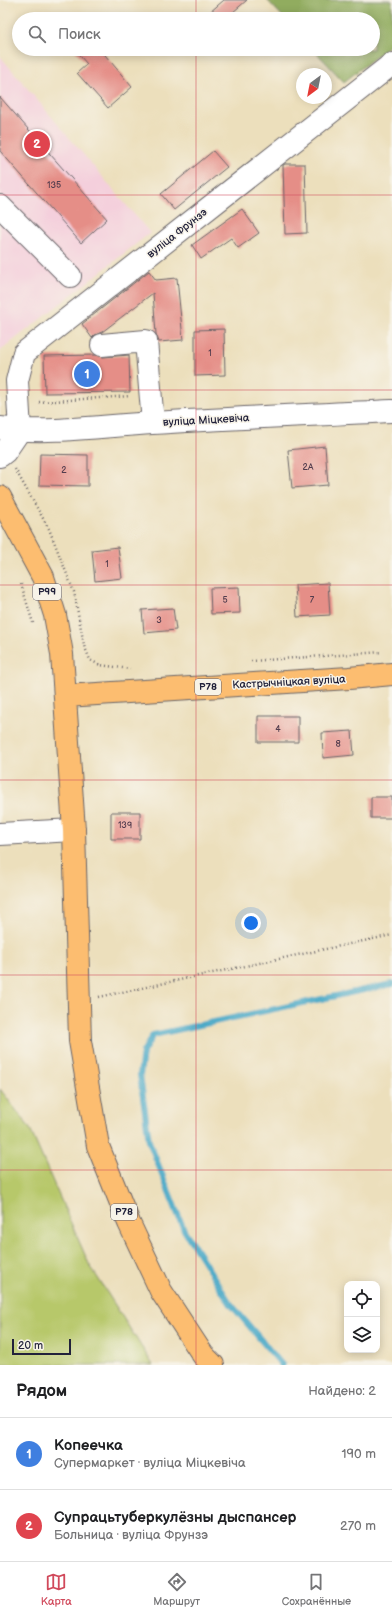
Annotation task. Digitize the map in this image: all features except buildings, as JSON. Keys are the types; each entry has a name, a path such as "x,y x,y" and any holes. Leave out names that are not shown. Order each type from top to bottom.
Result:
{"main road":[{"name":"Р99","path":"0,497 43,577 55,615 62,654 66,696"},
{"name":"Кастрычніцкая вуліца","path":"66,696 392,674"},
{"name":"Р78","path":"66,696 74,830 80,1041 98,1146 129,1223 161,1291 202,1355 213,1365"}],"street":[{"name":"вуліца Фрунзэ","path":"10,429 18,401 17,381 24,353 392,64"},
{"path":"0,206 70,276"},
{"path":"102,345 146,341 153,423"},
{"name":"вуліца Міцкевіча","path":"10,429 45,430 392,411"},
{"path":"0,456 5,452 10,429"},
{"path":"0,834 74,830"}],"path":[{"path":"109,392 109,397"},
{"path":"18,401 39,402 150,395"},
{"path":"249,662 385,652"},
{"path":"79,1002 119,992 392,935"}],"shaded area":[{"path":"0,56 150,233 0,351"}],"green space":[{"path":"267,0 392,0 392,44 380,54 380,12 278,12"},
{"path":"320,56 377,56 344,82"},
{"path":"0,1089 29,1127 89,1264 153,1365 0,1365"}],"waterway":[{"path":"282,1365 230,1303 184,1230 149,1141 140,1075 143,1052 153,1035 392,984"}],"place":[{"name":"Супрацьтуберкулёзны дыспансер","path":"37,144"},
{"name":"Копеечка","path":"87,374"}]}
